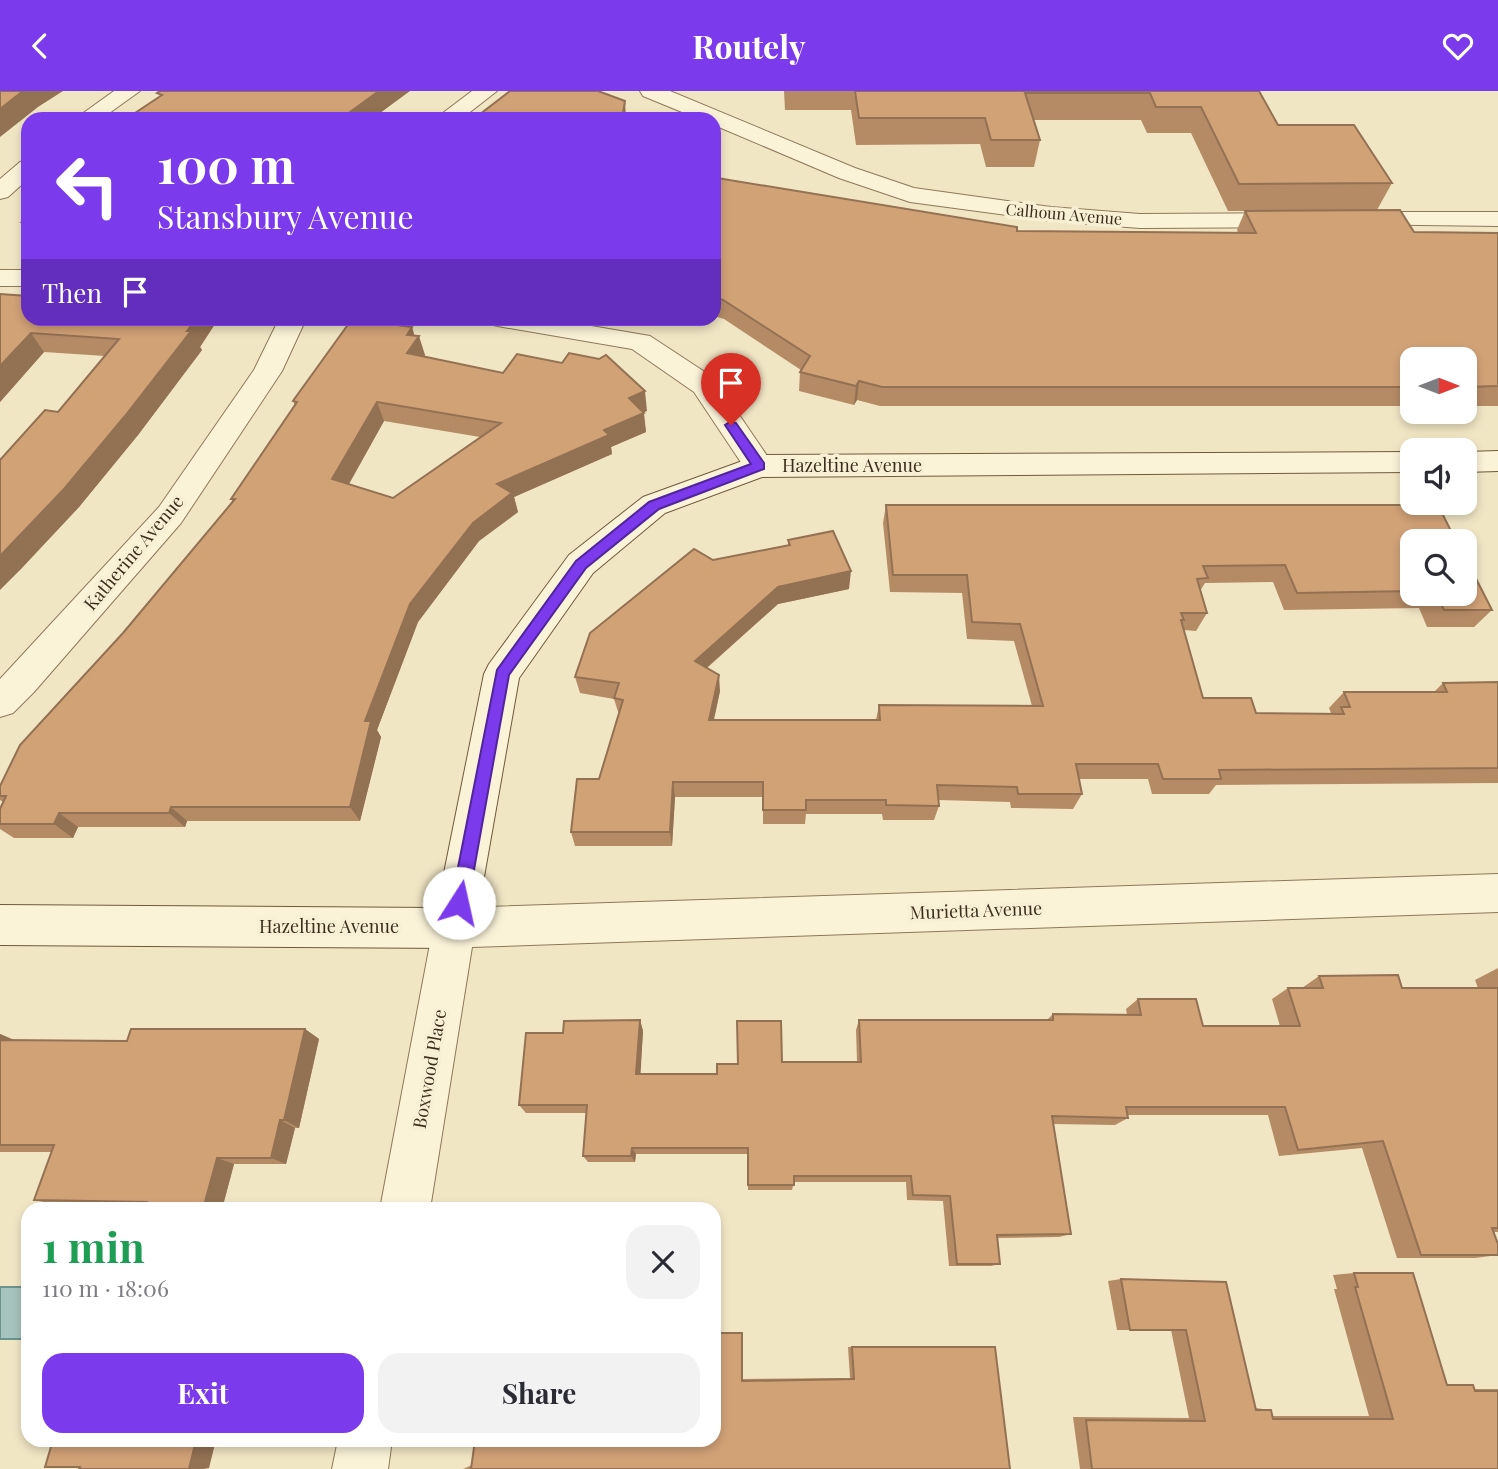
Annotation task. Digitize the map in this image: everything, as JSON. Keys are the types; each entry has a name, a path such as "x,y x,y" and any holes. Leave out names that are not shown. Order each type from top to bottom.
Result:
{"street":[{"path":"97,112 129,91"},
{"path":"456,112 486,91"},
{"name":"Calhoun Avenue","path":"651,91 701,112"},
{"name":"Calhoun Avenue","path":"721,120 847,173 910,195 1051,215 1140,221 1498,219"},
{"path":"0,192 21,173"},
{"path":"0,278 21,278"},
{"name":"Katherine Avenue","path":"0,702 170,515 268,371 289,326"},
{"path":"545,326 640,342 704,385 759,466"},
{"path":"1477,461 1498,461"},
{"name":"Hazeltine Avenue","path":"0,925 454,929 502,674 581,564 654,505 759,466 1400,462"},
{"name":"Murietta Avenue","path":"454,929 1498,893"},
{"name":"Boxwood Place","path":"406,1202 454,929"},
{"path":"360,1469 364,1447"}],"water":[{"path":"0,1287 21,1287 21,1339 0,1339"}],"building":[{"path":"0,91 23,91 0,109"},
{"path":"379,91 350,112 136,112 162,95 157,93"},
{"path":"510,91 598,91 625,101 623,112 483,112"},
{"path":"855,91 1259,91 1278,125 1354,125 1392,183 1239,184 1201,107 1156,107 1150,93 1025,93 1040,140 991,140 985,118 859,118"},
{"path":"721,179 1017,227 1017,231 1256,233 1245,211 1400,210 1414,232 1498,233 1498,386 1477,387 1477,347 1400,347 1400,387 882,387 859,381 856,386 800,372 810,356 721,299"},
{"path":"0,294 21,296 21,326 191,326 187,331 191,331 125,416 64,489 0,556 0,460 45,410 58,412 119,339 31,333 0,366"},
{"path":"347,326 412,327 407,335 419,336 407,353 503,373 517,354 562,363 569,353 599,359 606,355 645,391 629,398 644,413 604,430 609,435 497,484 512,493 473,523 410,604 365,721 371,721 350,807 171,807 169,813 59,813 54,824 0,824 0,809 6,796 0,796 0,786 20,745 123,633 235,499 231,499 297,402 293,401","holes":["377,402 501,423 393,498 332,479"]},
{"path":"886,505 1400,505 1400,515 1443,515 1450,529 1400,529 1400,591 1297,593 1285,565 1203,566 1208,578 1197,579 1207,613 1181,613 1184,620 1181,620 1203,698 1251,698 1256,713 1344,714 1341,707 1350,707 1344,692 1447,692 1443,683 1498,682 1498,768 1219,770 1221,779 1163,779 1158,764 1076,764 1082,794 1018,794 1017,787 937,785 939,806 886,805 886,800 806,800 806,810 763,810 763,782 673,782 670,832 571,832 577,779 599,779 623,700 614,698 619,683 575,677 590,633 694,549 713,560 790,545 788,540 833,531 851,571 778,587 695,661 719,675 709,720 880,720 879,705 1043,706 1020,624 972,622 967,575 893,575"},
{"path":"1477,581 1492,610 1444,610 1442,606 1477,606"},
{"path":"1398,975 1402,988 1498,988 1498,1228 1492,1228 1498,1244 1498,1255 1421,1255 1383,1141 1298,1150 1285,1107 1126,1107 1128,1118 1052,1116 1071,1234 997,1235 1000,1264 957,1264 950,1196 913,1195 911,1176 794,1176 794,1185 748,1185 748,1148 632,1148 631,1156 583,1156 587,1105 519,1105 526,1033 563,1033 564,1021 640,1020 636,1074 717,1074 717,1064 738,1064 737,1021 781,1021 782,1062 861,1062 859,1020 1053,1020 1053,1014 1141,1015 1138,999 1196,999 1203,1026 1300,1026 1288,988 1323,988 1319,976"},
{"path":"131,1029 305,1029 284,1120 280,1120 271,1158 217,1158 205,1202 34,1200 54,1145 0,1145 0,1040 127,1041"},
{"path":"1354,1273 1413,1273 1447,1385 1473,1385 1475,1391 1498,1391 1498,1469 1092,1469 1086,1420 1205,1421 1186,1330 1130,1330 1121,1279 1226,1282 1256,1410 1271,1410 1273,1419 1393,1419 1355,1287 1358,1287"},
{"path":"721,1333 742,1333 742,1381 854,1379 852,1347 995,1347 1010,1469 471,1469 474,1447 721,1447"},
{"path":"51,1447 194,1447 189,1469 45,1467"}],"route":[{"path":"459,903 502,674 581,564 654,505 759,466 731,425"}]}
